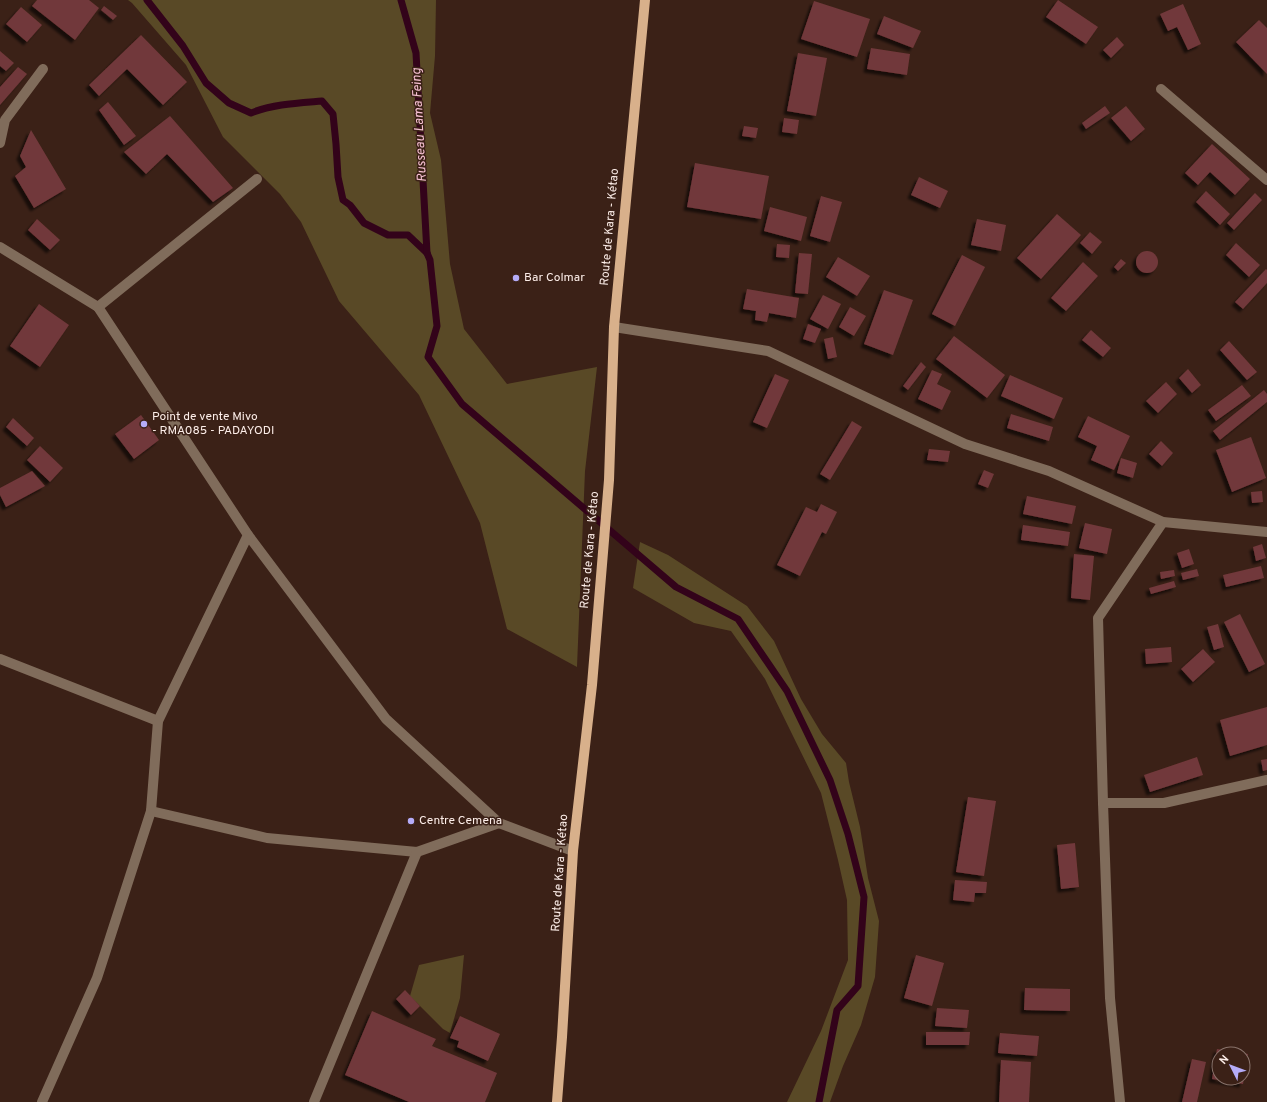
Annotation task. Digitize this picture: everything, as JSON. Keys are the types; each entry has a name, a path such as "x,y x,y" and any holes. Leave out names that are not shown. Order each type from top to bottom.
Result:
{"main road":[{"name":"Route de Kara - Kétao","path":"557,1102 573,851 592,685 608,480 614,327 645,0"}],"street":[{"path":"0,143 5,120 43,69"},
{"path":"1160,89 1267,180"},
{"path":"98,307 257,179"},
{"path":"0,247 98,307 248,535 386,719 499,823 573,851"},
{"path":"614,327 768,351 965,444 1049,471 1163,522 1267,532"},
{"path":"1120,1102 1110,998 1098,618 1163,522"},
{"path":"42,1102 97,978 151,811 158,721 248,535"},
{"path":"0,659 158,721"},
{"path":"1103,803 1164,803 1267,780"},
{"path":"151,811 267,838 417,852 499,823"},
{"path":"314,1102 417,852"}],"shaded area":[{"path":"128,0 436,0 435,56 430,113 441,160 450,264 464,329 507,384 597,367 585,471 577,667 507,629 480,523 419,395 339,301 301,222 280,194 223,137 186,65"},
{"path":"640,542 668,555 747,606 774,641 801,699 822,734 846,763 860,827 868,878 879,921 875,977 861,1025 843,1066 830,1102 787,1102 821,1031 848,960 847,900 821,793 765,679 731,631 694,623 633,588"},
{"path":"464,955 460,998 450,1033 443,1029 410,996 419,965"}],"building":[{"path":"37,0 89,0 99,8 75,40 32,6"},
{"path":"1058,0 1098,27 1086,44 1046,17"},
{"path":"814,1 870,19 857,57 801,39"},
{"path":"1183,4 1201,44 1188,50 1177,27 1168,31 1160,14"},
{"path":"104,6 117,16 113,20 101,10"},
{"path":"21,7 42,25 27,42 6,24"},
{"path":"884,16 921,31 913,48 877,34"},
{"path":"1259,20 1267,28 1267,74 1236,42"},
{"path":"141,35 187,82 163,105 127,69 99,96 89,85"},
{"path":"1117,37 1124,45 1111,58 1103,50"},
{"path":"871,48 910,54 907,75 867,69"},
{"path":"0,51 14,63 6,71 0,66"},
{"path":"798,53 827,58 816,116 787,111"},
{"path":"18,67 27,74 0,105 0,87"},
{"path":"108,102 136,136 124,145 99,110"},
{"path":"1105,106 1110,113 1086,129 1082,123"},
{"path":"1126,106 1145,129 1131,141 1111,118"},
{"path":"170,116 233,188 213,202 167,154 146,174 124,152"},
{"path":"784,118 799,120 797,134 782,132"},
{"path":"744,126 758,128 756,138 742,136"},
{"path":"31,130 66,189 34,208 15,176 26,167 20,156"},
{"path":"1212,144 1250,179 1235,195 1210,172 1198,185 1185,173"},
{"path":"695,163 769,176 761,219 687,207"},
{"path":"919,177 948,191 940,208 911,195"},
{"path":"1206,191 1230,214 1220,225 1196,202"},
{"path":"1255,193 1262,200 1234,230 1227,223"},
{"path":"821,196 842,202 830,242 810,236"},
{"path":"770,207 807,217 801,241 764,231"},
{"path":"1057,214 1081,235 1041,279 1017,258"},
{"path":"37,219 60,240 50,250 28,230"},
{"path":"977,219 1006,225 1001,251 971,245"},
{"path":"1090,232 1102,242 1092,254 1080,243"},
{"path":"1236,243 1260,265 1249,277 1226,255"},
{"path":"777,244 790,245 789,258 776,257"},
{"path":"1147,251 1155,254 1158,262 1155,270 1147,273 1139,270 1136,262 1139,254"},
{"path":"799,253 812,254 808,294 795,293"},
{"path":"962,255 985,267 955,326 932,314"},
{"path":"838,257 870,276 857,296 826,277"},
{"path":"1121,259 1126,263 1118,271 1114,267"},
{"path":"1083,262 1098,276 1066,311 1051,298"},
{"path":"1266,269 1267,283 1243,309 1235,302"},
{"path":"747,289 799,298 796,318 769,313 767,322 755,320 756,311 743,309"},
{"path":"884,290 913,300 893,355 864,344"},
{"path":"823,295 841,304 828,329 810,319"},
{"path":"39,304 69,325 40,367 10,346"},
{"path":"850,307 866,316 854,336 839,327"},
{"path":"808,324 821,329 815,343 803,339"},
{"path":"1091,330 1111,348 1103,357 1082,340"},
{"path":"954,336 1005,375 987,398 936,359"},
{"path":"833,337 837,357 828,359 824,339"},
{"path":"1229,341 1257,372 1247,380 1220,350"},
{"path":"921,362 926,367 908,390 903,386"},
{"path":"1188,369 1201,385 1192,393 1179,378"},
{"path":"932,370 942,374 937,384 951,391 942,410 918,399"},
{"path":"775,374 789,380 767,428 753,422"},
{"path":"1010,375 1063,398 1054,419 1001,396"},
{"path":"1166,382 1177,394 1158,413 1146,401"},
{"path":"1242,385 1251,396 1216,421 1208,410"},
{"path":"1264,390 1267,394 1267,402 1220,440 1213,431"},
{"path":"1011,414 1053,427 1049,441 1007,428"},
{"path":"141,415 159,440 134,459 115,434"},
{"path":"1088,416 1130,436 1114,470 1091,460 1097,446 1078,437"},
{"path":"13,418 34,438 27,446 6,427"},
{"path":"852,421 862,427 830,480 820,474"},
{"path":"1251,437 1266,478 1232,492 1216,450"},
{"path":"1161,441 1173,453 1162,466 1149,454"},
{"path":"40,446 63,468 50,482 27,460"},
{"path":"929,449 950,451 948,462 927,460"},
{"path":"1121,458 1137,463 1133,478 1117,473"},
{"path":"984,470 994,474 988,488 978,484"},
{"path":"32,471 45,486 6,507 0,495 0,488"},
{"path":"1262,491 1263,502 1252,503 1251,492"},
{"path":"1027,496 1076,506 1072,524 1023,514"},
{"path":"821,504 837,512 826,534 822,532 800,576 777,565 806,507 817,512"},
{"path":"1085,523 1112,529 1107,554 1079,548"},
{"path":"1023,525 1070,532 1068,546 1021,540"},
{"path":"1262,544 1266,558 1256,561 1253,547"},
{"path":"1189,549 1194,564 1182,568 1177,553"},
{"path":"1074,554 1094,556 1090,600 1071,598"},
{"path":"1261,566 1264,578 1226,587 1223,575"},
{"path":"1197,569 1199,576 1183,580 1181,573"},
{"path":"1174,570 1175,576 1161,579 1160,572"},
{"path":"1174,581 1176,587 1151,594 1149,588"},
{"path":"1240,614 1265,664 1249,672 1224,622"},
{"path":"1218,624 1224,647 1214,650 1207,627"},
{"path":"1171,647 1172,662 1146,664 1145,649"},
{"path":"1203,649 1215,662 1193,682 1181,669"},
{"path":"1267,707 1267,745 1230,756 1220,720"},
{"path":"1197,757 1203,775 1150,792 1144,775"},
{"path":"1267,759 1267,770 1263,771 1261,760"},
{"path":"968,797 996,801 984,876 956,872"},
{"path":"1075,843 1079,887 1061,889 1057,845"},
{"path":"955,880 987,882 986,893 975,893 974,902 953,900"},
{"path":"916,955 944,963 932,1006 904,998"},
{"path":"1025,988 1070,989 1070,1011 1024,1010"},
{"path":"405,990 420,1006 411,1015 396,999"},
{"path":"937,1008 969,1010 967,1028 935,1026"},
{"path":"372,1011 436,1039 432,1046 497,1073 485,1102 409,1102 345,1075"},
{"path":"460,1016 500,1034 488,1061 457,1047 459,1041 450,1038"},
{"path":"926,1032 970,1032 969,1045 926,1045"},
{"path":"1000,1033 1039,1036 1037,1056 998,1053"},
{"path":"1192,1059 1206,1062 1197,1102 1182,1102"},
{"path":"1001,1060 1031,1062 1029,1102 999,1102"}],"waterway":[{"name":"Russeau Lama Feing","path":"147,0 183,46 206,83 229,103 251,113 277,106 322,101 333,114 338,177 343,200 350,205 364,223 388,235 408,235 427,253"},
{"path":"401,0 416,53 427,253 430,260 437,326 428,357 462,404 676,587 738,619 787,691 830,780 848,834 864,897 858,986 837,1010 819,1102"}],"place":[{"name":"Bar Colmar","path":"516,278"},
{"name":"Point de vente Mivo - RMA085 - PADAYODI","path":"144,424"},
{"name":"Centre Cemena","path":"411,821"}]}
